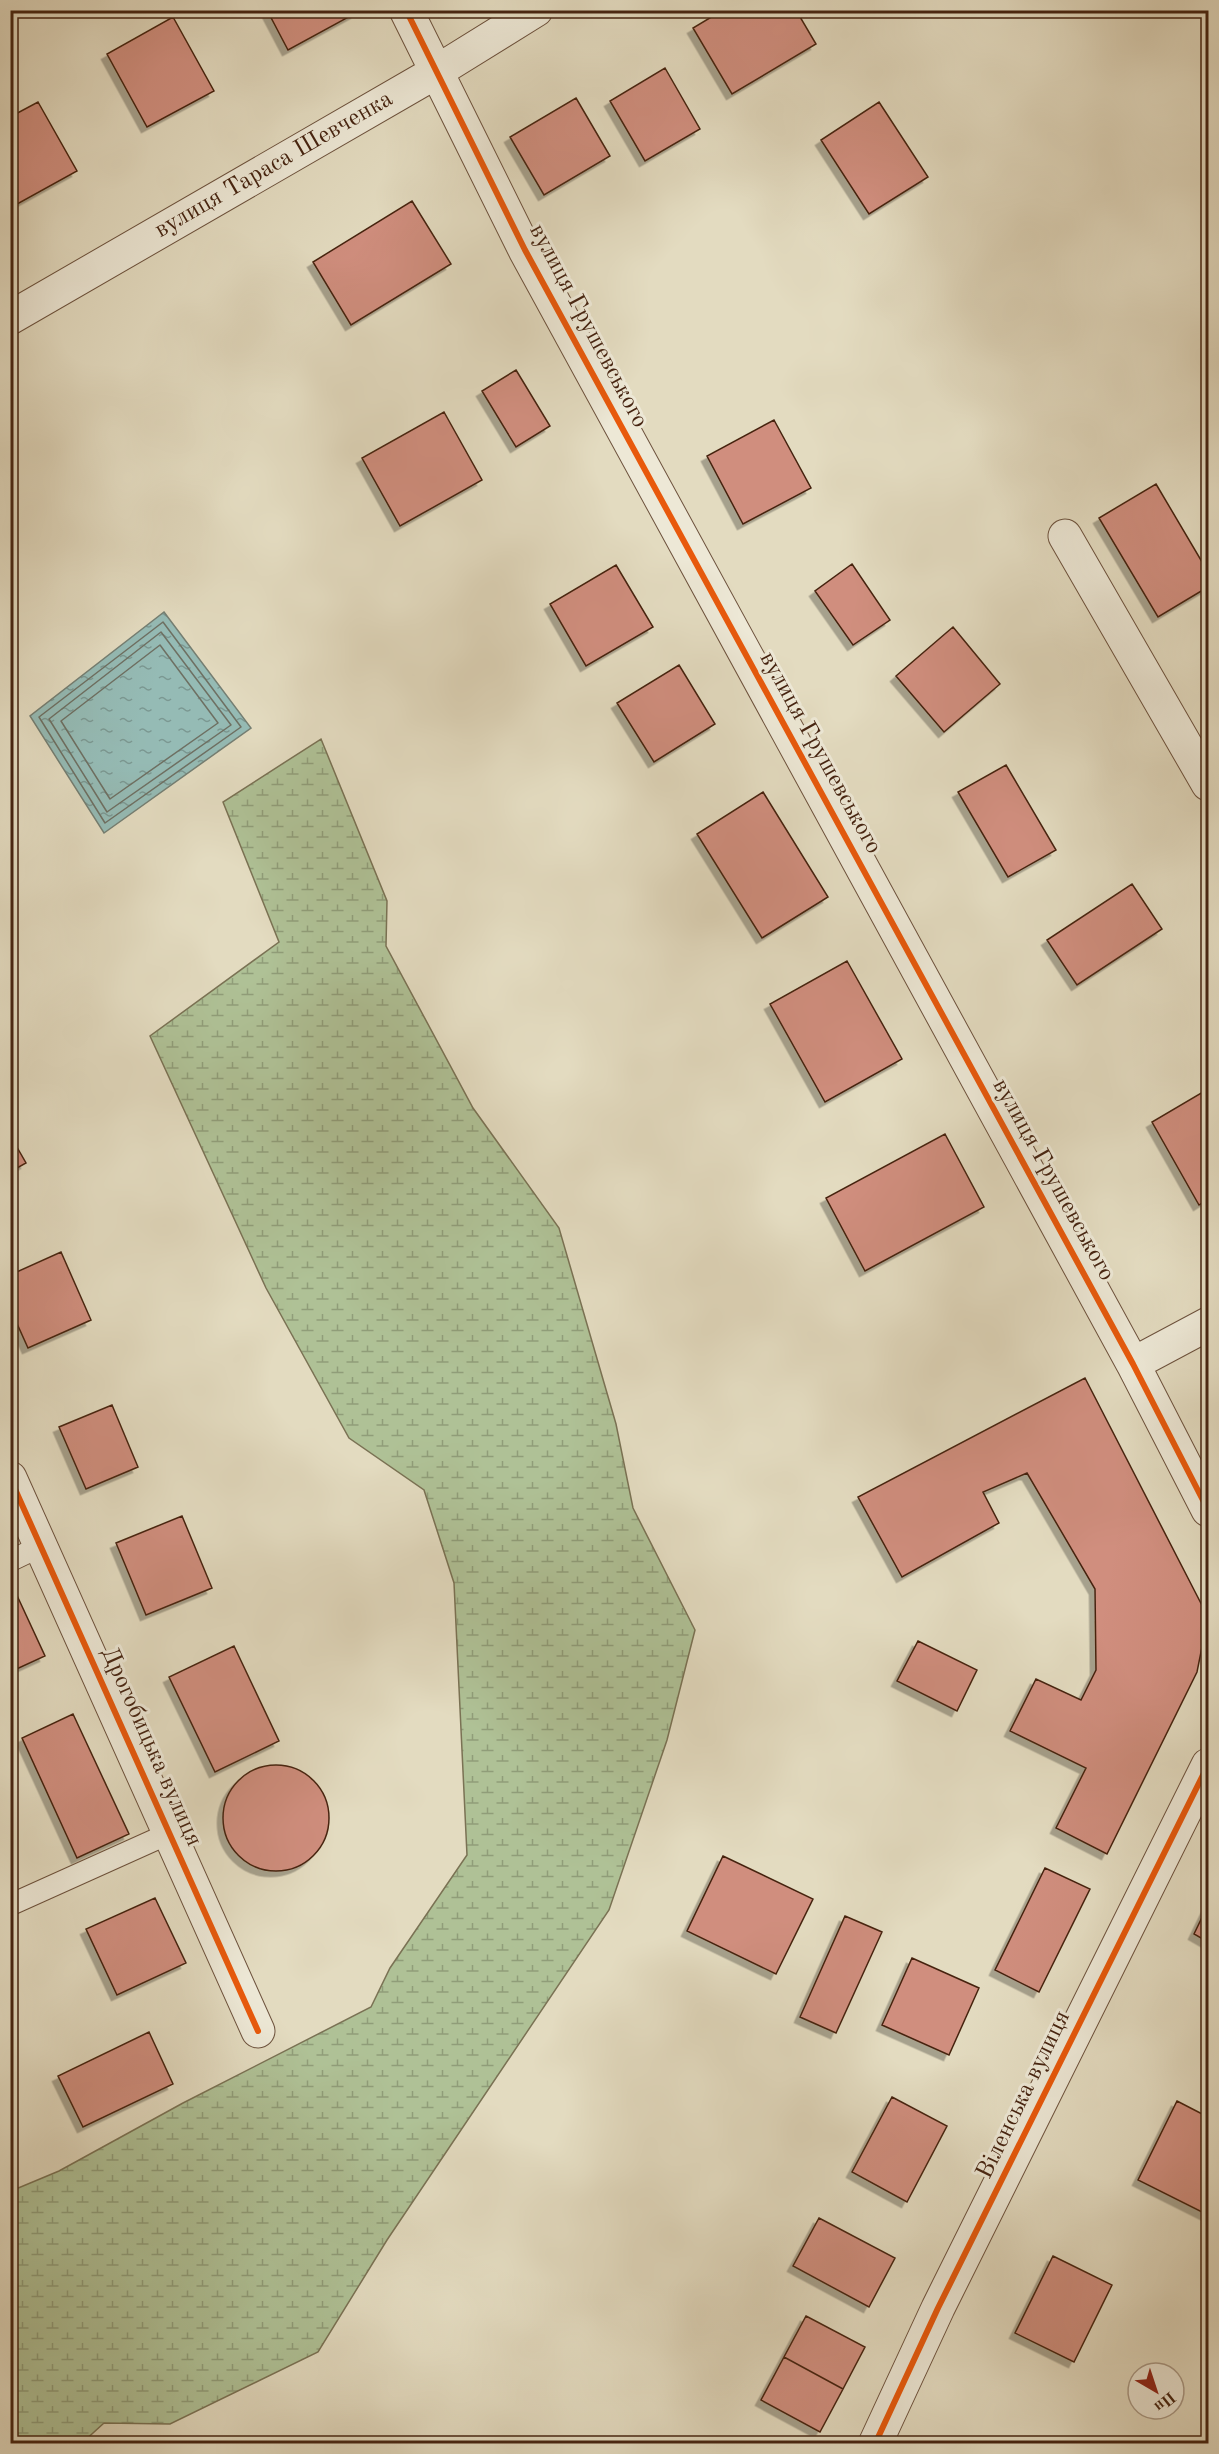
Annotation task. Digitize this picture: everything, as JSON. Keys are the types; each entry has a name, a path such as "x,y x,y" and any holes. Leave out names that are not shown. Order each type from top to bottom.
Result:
{"street":[{"name":"вулиця Грушевського","path":"406,10 525,250 1133,1364 1209,1510"},
{"name":"вулиця Тараса Шевченка","path":"10,318 436,72 536,10"},
{"path":"1065,536 1209,784"},
{"path":"1133,1364 1209,1324"},
{"name":"Дрогобицька вулиця","path":"10,1478 258,2031"},
{"name":"Віленська вулиця","path":"875,2444 938,2308 1209,1765"}],"lane":[{"path":"10,1561 41,1546"},
{"path":"10,1905 170,1833"}],"green space":[{"path":"321,739 387,901 386,946 473,1108 559,1228 616,1424 633,1508 695,1630 667,1740 609,1910 387,2240 318,2352 170,2424 104,2423 82,2443 11,2443 11,2191 59,2171 183,2103 371,2007 390,1968 467,1855 454,1583 424,1490 349,1438 266,1288 150,1036 279,942 223,802"}],"water":[{"path":"164,612 251,728 104,833 30,716"}],"building":[{"path":"267,10 355,10 356,13 288,50"},
{"path":"723,10 796,10 816,44 732,94 693,28"},
{"path":"173,17 214,91 147,127 107,54"},
{"path":"665,68 700,129 645,161 610,101"},
{"path":"576,98 610,156 544,195 510,137"},
{"path":"38,102 77,171 10,208 10,117"},
{"path":"879,102 928,177 869,214 821,140"},
{"path":"412,201 451,264 351,325 313,262"},
{"path":"516,370 550,426 516,447 482,391"},
{"path":"444,412 482,480 400,526 362,458"},
{"path":"774,420 811,488 743,524 707,456"},
{"path":"1156,484 1208,572 1208,587 1158,617 1099,518"},
{"path":"852,564 890,620 853,645 815,591"},
{"path":"616,565 653,627 586,666 550,604"},
{"path":"953,627 1000,684 944,732 896,676"},
{"path":"679,665 715,724 654,762 617,703"},
{"path":"1006,765 1056,850 1008,877 958,792"},
{"path":"763,792 828,897 762,938 697,834"},
{"path":"1132,884 1162,929 1077,985 1047,940"},
{"path":"847,961 902,1059 825,1102 770,1004"},
{"path":"1208,1089 1208,1199 1199,1205 1152,1122"},
{"path":"945,1134 984,1207 865,1271 826,1198"},
{"path":"10,1135 26,1163 10,1172"},
{"path":"61,1252 91,1320 28,1348 10,1308 10,1275"},
{"path":"1085,1378 1208,1617 1197,1672 1107,1854 1056,1828 1086,1768 1010,1731 1036,1679 1081,1700 1096,1670 1095,1589 1027,1473 983,1492 999,1523 902,1577 858,1497"},
{"path":"112,1405 138,1467 86,1489 59,1427"},
{"path":"182,1516 212,1588 146,1615 116,1543"},
{"path":"14,1589 45,1656 10,1672 10,1591"},
{"path":"918,1641 977,1670 957,1711 897,1681"},
{"path":"234,1646 279,1741 215,1772 169,1677"},
{"path":"73,1714 129,1834 77,1858 22,1738"},
{"path":"276,1765 296,1769 314,1780 325,1798 329,1818 325,1838 314,1856 296,1867 276,1871 256,1867 238,1856 227,1838 223,1818 227,1798 238,1780 256,1769"},
{"path":"723,1856 813,1899 776,1974 687,1931"},
{"path":"1045,1868 1090,1889 1039,1992 995,1970"},
{"path":"155,1898 186,1963 117,1995 86,1929"},
{"path":"1208,1905 1208,1942 1194,1934"},
{"path":"845,1916 882,1932 836,2033 800,2017"},
{"path":"912,1958 979,1988 949,2055 882,2025"},
{"path":"149,2032 173,2084 83,2127 58,2076"},
{"path":"892,2097 947,2126 907,2202 852,2172"},
{"path":"1177,2101 1208,2117 1208,2215 1138,2180"},
{"path":"819,2218 895,2258 869,2307 793,2266"},
{"path":"1053,2256 1112,2285 1074,2362 1015,2333"},
{"path":"806,2316 865,2347 843,2389 784,2357"},
{"path":"784,2357 843,2389 820,2432 761,2400"}],"cycle path":[{"path":"406,10 525,250 1133,1364 1208,1510"},
{"path":"10,1478 258,2031"},
{"path":"875,2444 938,2308 1208,1765"}]}
